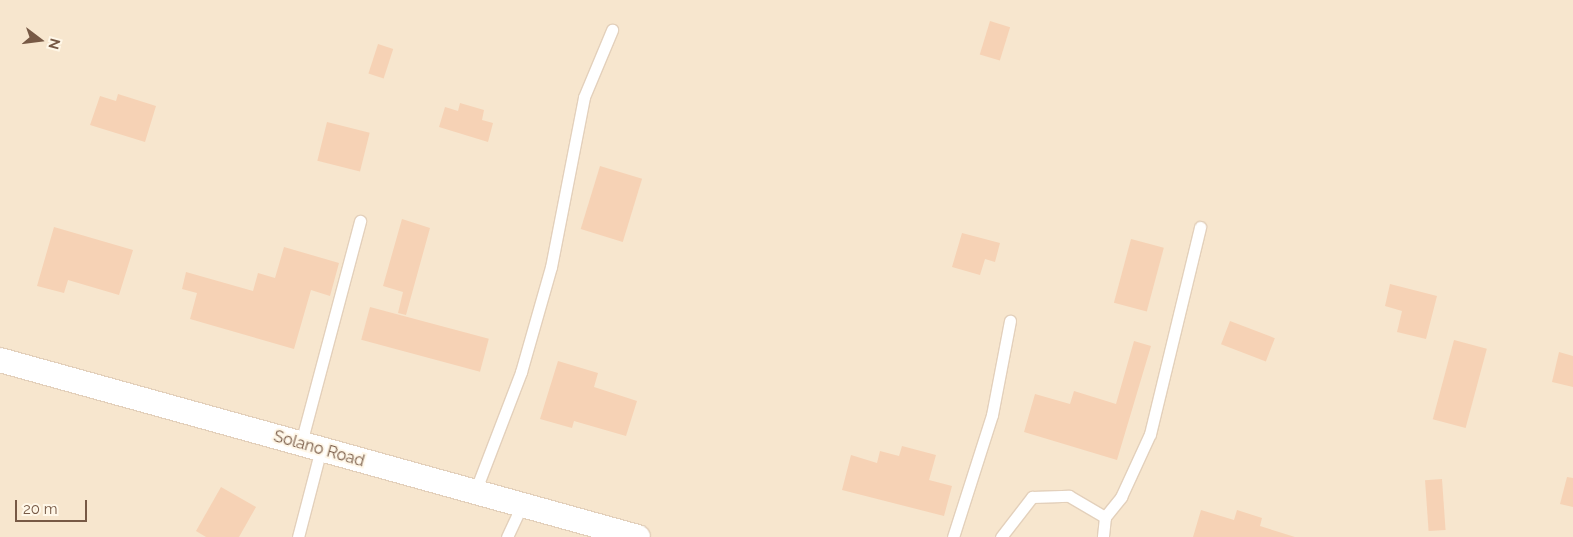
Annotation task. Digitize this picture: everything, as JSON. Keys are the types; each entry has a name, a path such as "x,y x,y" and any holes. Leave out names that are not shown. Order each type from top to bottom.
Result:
{"street":[{"name":"Solano Road","path":"0,360 522,504 611,533 638,537"}],"lane":[{"path":"476,492 521,372 551,267 584,97 612,30"},
{"path":"298,537 311,446 360,221"},
{"path":"1103,537 1105,517 1121,497 1150,434 1200,227"},
{"path":"954,537 992,415 1010,321"},
{"path":"1001,537 1032,497 1069,496 1105,517"},
{"path":"507,537 522,504"}],"shaded area":[{"path":"0,0 1573,0 1573,537 0,537"}],"building":[{"path":"990,21 1010,27 1000,61 980,54"},
{"path":"378,44 393,49 384,78 368,73"},
{"path":"118,94 156,106 145,142 90,125 100,96 116,101"},
{"path":"460,103 484,110 482,120 493,123 488,142 439,127 445,107 458,111"},
{"path":"327,122 370,133 360,171 317,161"},
{"path":"600,166 642,179 623,242 581,229"},
{"path":"402,219 430,228 406,315 398,313 403,292 383,286"},
{"path":"54,227 133,250 119,295 68,280 64,293 37,286"},
{"path":"962,233 1000,243 995,262 985,259 980,275 952,267"},
{"path":"1131,239 1164,248 1147,312 1114,303"},
{"path":"284,247 339,263 330,296 311,290 294,349 190,319 197,293 182,289 186,272 253,291 258,273 275,278"},
{"path":"1390,284 1437,296 1426,339 1397,332 1402,311 1385,306"},
{"path":"370,307 489,339 480,372 361,340"},
{"path":"1230,321 1275,338 1266,362 1221,344"},
{"path":"1454,340 1487,349 1466,428 1433,419"},
{"path":"1134,341 1151,346 1117,460 1024,432 1035,394 1070,404 1074,391 1116,404"},
{"path":"1559,352 1573,356 1573,387 1552,382"},
{"path":"558,361 598,373 594,387 637,401 626,436 574,421 572,428 540,419"},
{"path":"902,446 936,455 929,480 952,486 944,516 842,490 851,455 877,463 880,451 899,456"},
{"path":"1567,477 1573,478 1573,507 1560,504"},
{"path":"1442,479 1446,530 1429,531 1425,480"},
{"path":"221,487 256,507 239,537 206,537 196,531"},
{"path":"1201,510 1234,520 1237,510 1262,518 1260,526 1295,537 1193,537"}]}
